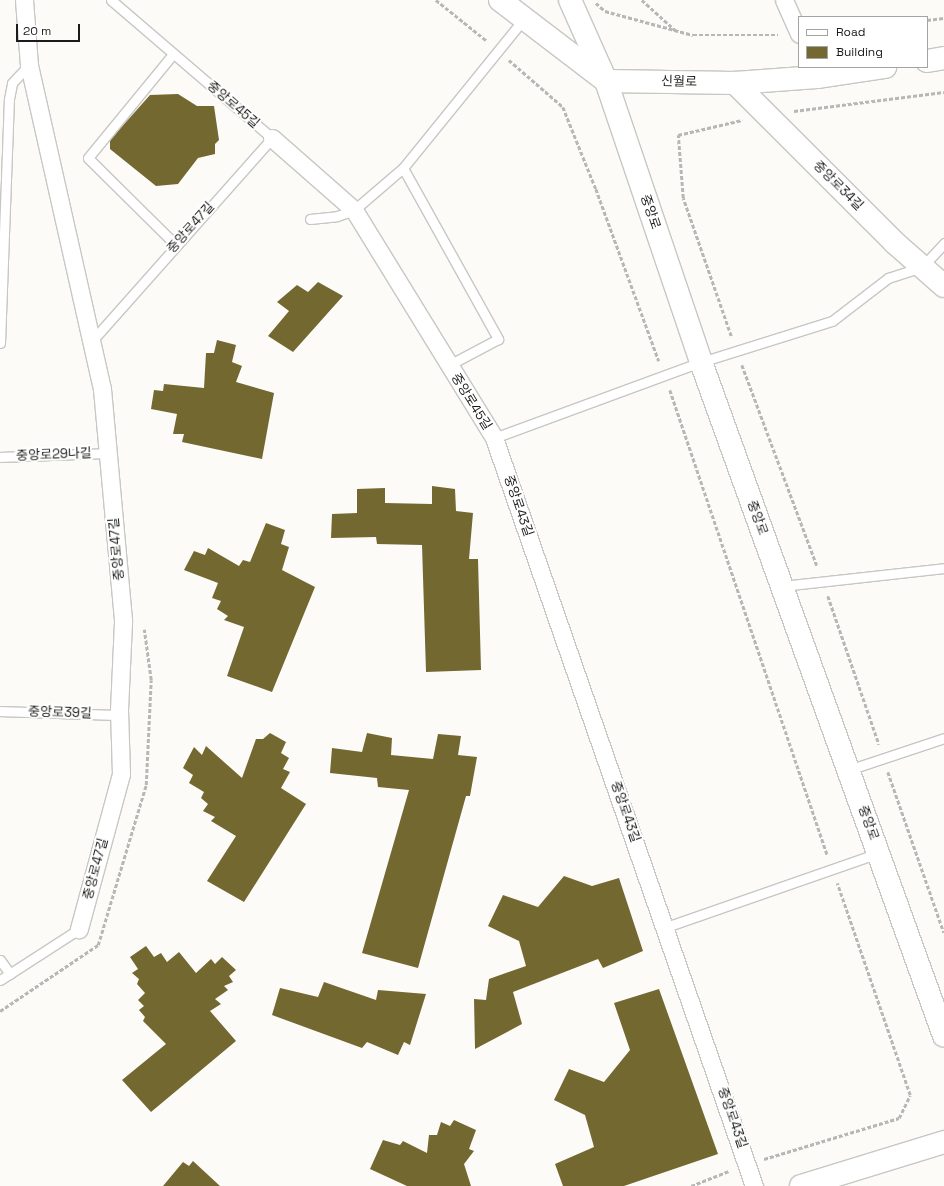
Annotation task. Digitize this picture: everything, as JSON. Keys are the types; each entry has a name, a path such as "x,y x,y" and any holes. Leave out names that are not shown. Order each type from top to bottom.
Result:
{"main road":[{"path":"500,0 523,20 606,81"},
{"name":"중앙로","path":"570,0 606,81 701,362 944,1036"},
{"path":"928,61 944,58"},
{"name":"신월로","path":"606,81 735,83 815,72 871,68"},
{"name":"중앙로34길","path":"735,83 895,243 944,286"},
{"path":"801,1186 944,1142"}],"street":[{"path":"24,0 29,65 91,342"},
{"path":"784,0 791,35"},
{"name":"중앙로45길","path":"272,138 354,210 494,438"},
{"name":"중앙로47길","path":"80,929 122,774 120,715 123,622 102,389 91,342"},
{"name":"중앙로43길","path":"494,438 666,927 754,1186"}],"lane":[{"name":"중앙로45길","path":"111,0 272,138"},
{"path":"310,219 337,216 354,210 403,168 523,20"},
{"path":"173,54 88,158 176,245"},
{"path":"0,343 3,170 10,93 12,82 29,65"},
{"name":"중앙로47길","path":"91,342 272,138"},
{"name":"중앙로45길","path":"403,168 498,339 449,365"},
{"path":"494,438 701,362 737,352 832,320 888,278 922,267 944,243"},
{"name":"중앙로29나길","path":"0,456 108,453"},
{"path":"782,586 944,568"},
{"name":"중앙로39길","path":"0,711 120,715"},
{"path":"848,770 944,738"},
{"path":"666,927 879,853"},
{"name":"중앙로47길","path":"0,980 80,929"},
{"path":"0,960 10,974"}],"path":[{"path":"436,0 499,50 563,107 596,189 664,375 910,1095 899,1118 747,1164 691,1186"},
{"path":"593,0 605,11 693,35 791,35"},
{"path":"642,0 675,30"},
{"path":"928,20 944,18"},
{"path":"944,92 766,115 678,135 683,198 737,352 823,582 944,933"}],"building":[{"path":"178,94 197,106 214,106 219,140 215,144 215,154 198,158 178,184 156,186 110,149 110,140 150,95"},
{"path":"318,282 343,296 293,352 268,336 289,311 277,302 297,285 308,292"},
{"path":"217,340 236,345 232,362 242,366 236,382 274,393 262,459 182,442 184,434 173,434 177,414 151,409 154,390 163,391 164,384 204,388 206,353 214,353"},
{"path":"432,486 455,489 456,511 473,513 469,559 478,559 481,670 426,672 422,545 377,544 376,537 331,538 332,514 357,513 357,489 385,488 385,503 432,504"},
{"path":"266,523 285,530 281,544 289,547 282,570 315,587 272,692 227,676 244,627 224,620 228,616 217,609 221,601 212,598 218,583 184,570 194,551 205,555 208,548 239,566 243,560 250,562"},
{"path":"270,733 286,742 281,753 289,758 283,769 290,772 281,788 306,804 244,902 207,881 236,836 211,821 215,817 203,811 208,804 201,798 204,792 189,783 193,775 183,768 194,747 202,755 206,746 242,778 256,739 263,739"},
{"path":"367,733 392,738 391,755 433,759 438,734 461,736 458,755 477,757 470,796 466,796 418,968 362,953 409,790 378,787 377,778 330,773 332,748 362,752"},
{"path":"564,876 592,886 619,878 643,951 603,968 598,959 513,992 522,1024 475,1049 474,999 486,1000 489,979 526,966 519,941 488,926 503,895 538,907"},
{"path":"146,946 154,957 161,953 167,962 179,952 196,973 211,959 215,964 222,957 236,970 229,976 233,982 224,986 228,990 215,999 221,1004 210,1011 236,1041 151,1112 122,1080 166,1044 143,1021 145,1017 139,1010 144,1006 138,1000 145,993 137,984 139,979 132,973 138,969 130,957"},
{"path":"324,982 376,1000 378,990 426,994 410,1045 404,1042 398,1055 367,1042 362,1048 272,1015 280,988 318,997"},
{"path":"659,989 718,1154 624,1186 563,1186 555,1164 594,1147 585,1115 554,1100 569,1069 604,1082 630,1050 614,1003"},
{"path":"454,1120 476,1130 469,1149 474,1151 464,1164 471,1186 407,1186 370,1169 383,1140 400,1145 403,1141 427,1153 429,1135 437,1135 441,1122 450,1126"},
{"path":"193,1161 220,1186 163,1186 183,1162 189,1166"}]}
